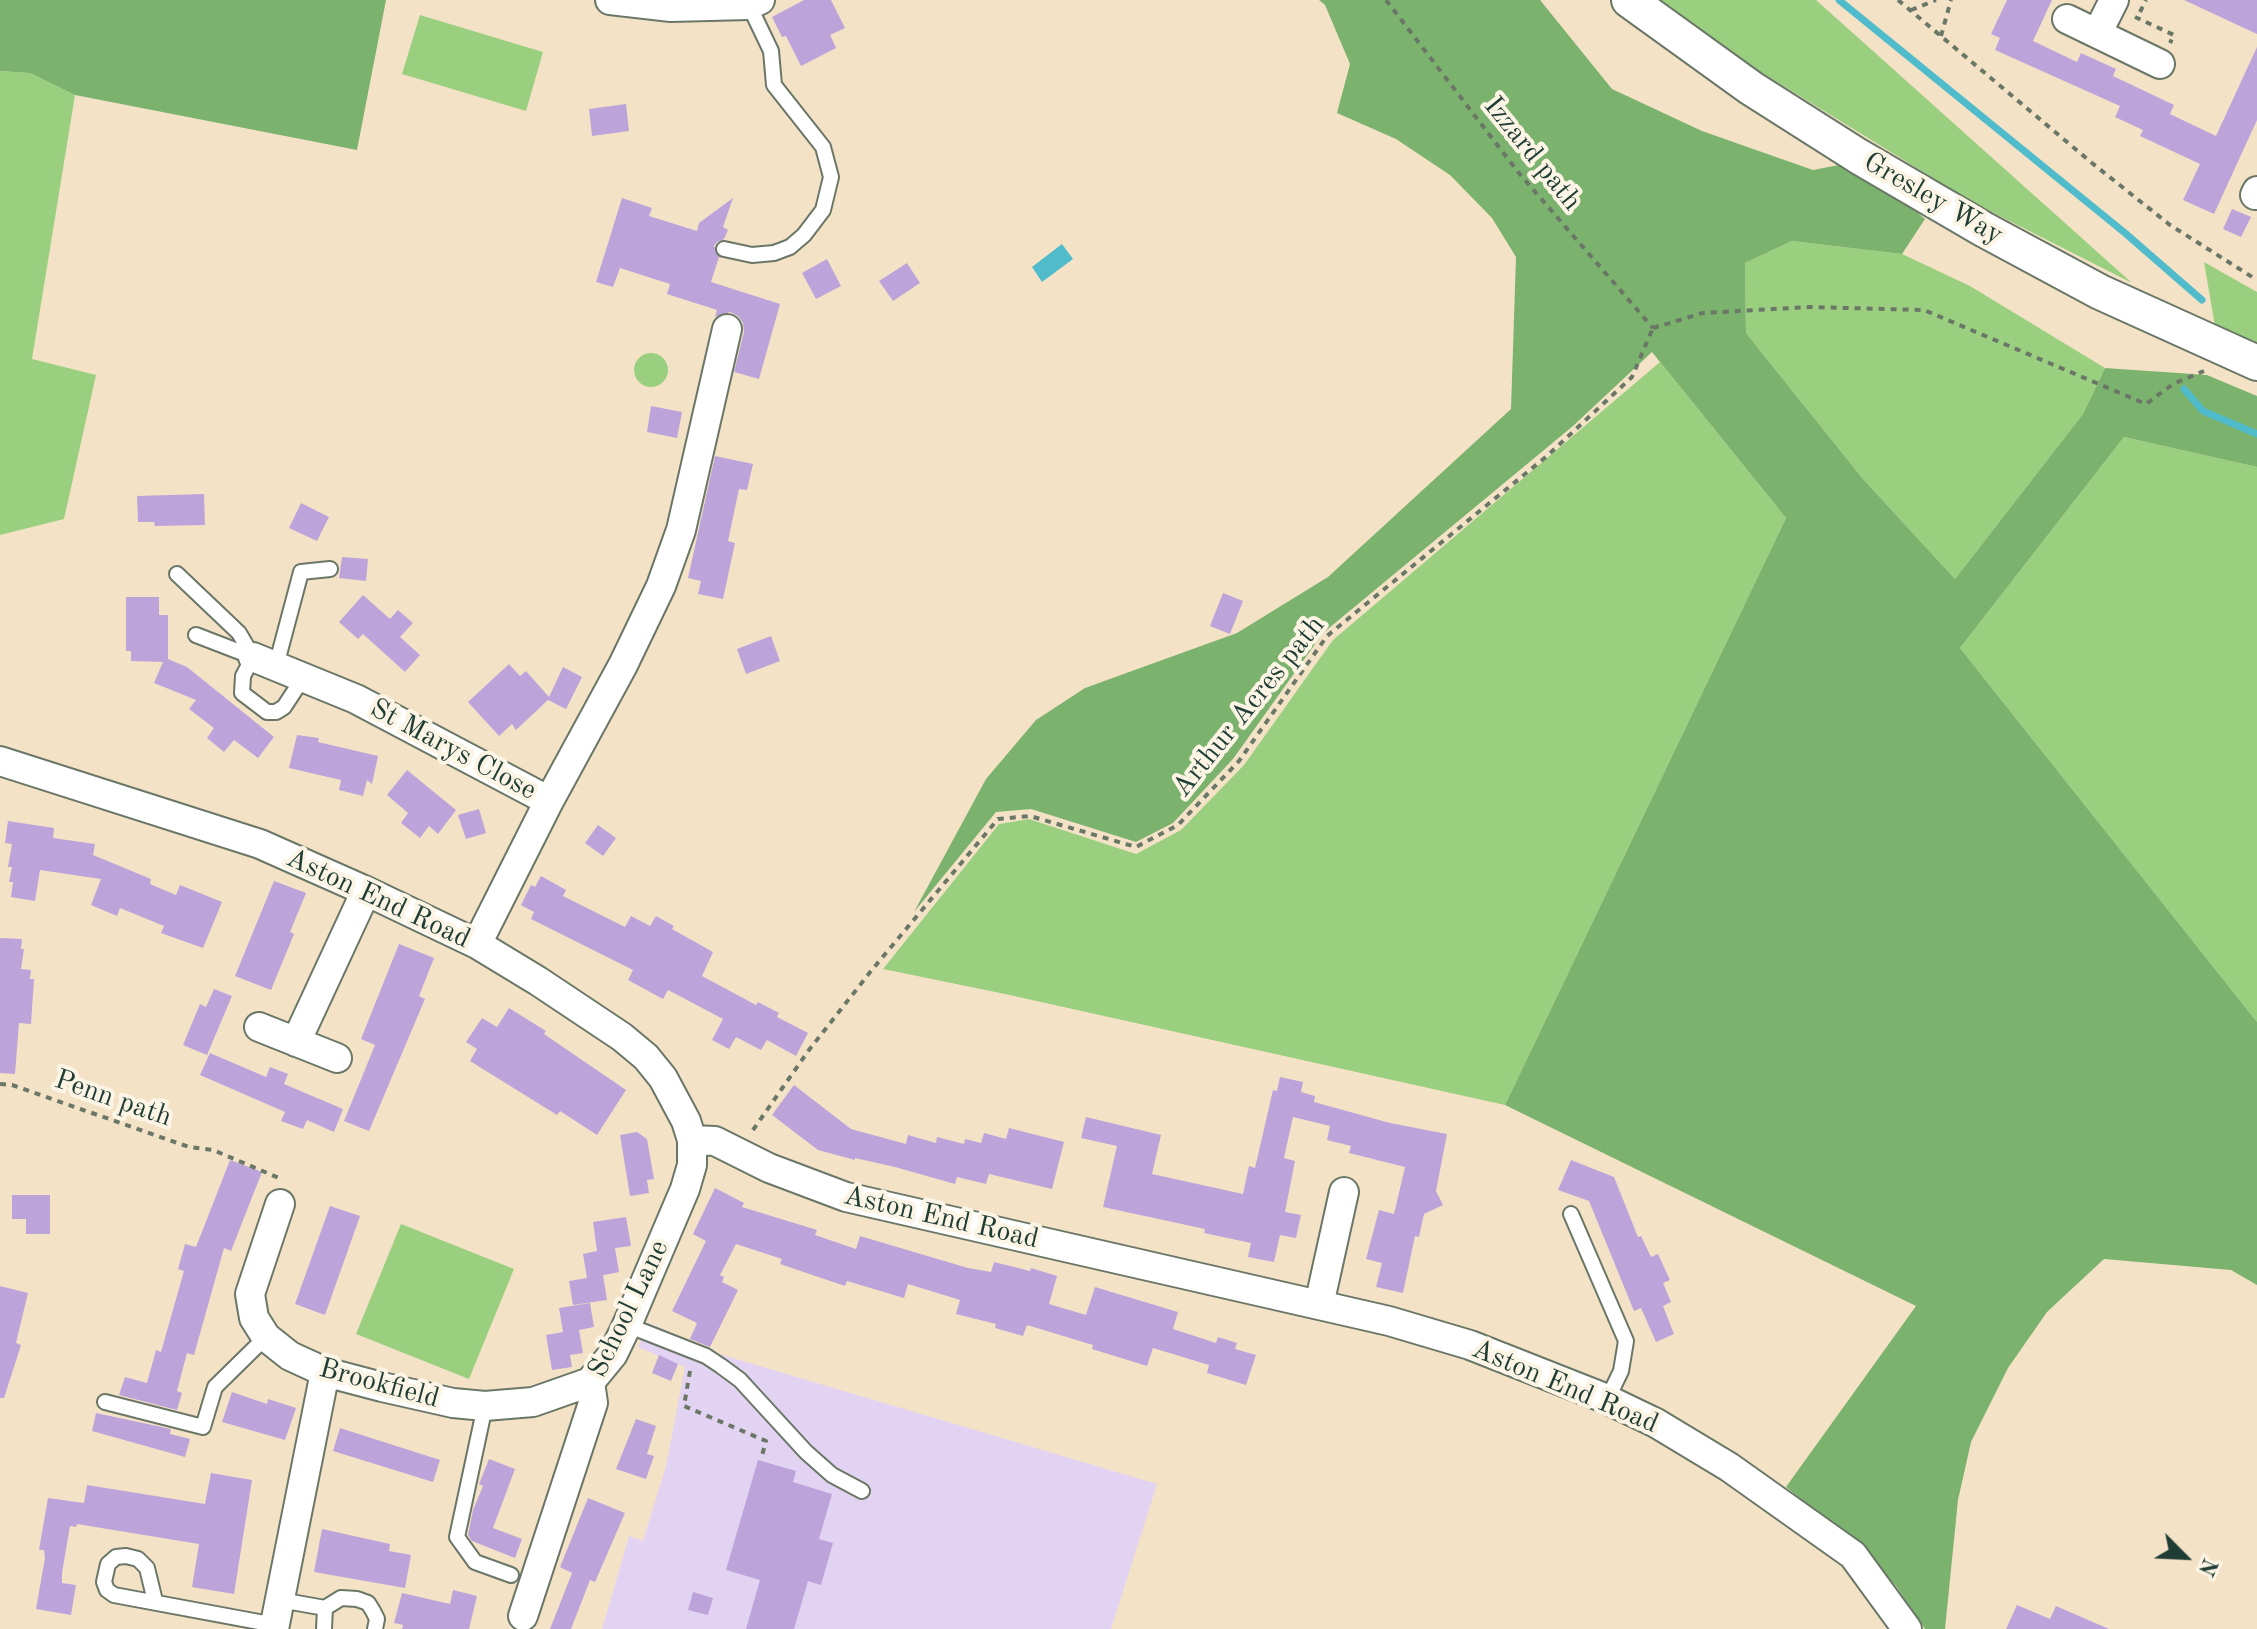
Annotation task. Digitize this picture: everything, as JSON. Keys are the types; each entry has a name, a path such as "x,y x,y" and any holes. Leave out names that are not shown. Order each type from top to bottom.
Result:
{"street":[{"path":"610,0 671,7 754,2"},
{"name":"Gresley Way","path":"1629,0 1751,88 1858,156 1983,229 2100,292 2257,363"},
{"path":"2098,32 2114,0"},
{"path":"2067,19 2160,64"},
{"path":"549,801 623,665 661,586 681,530 727,329"},
{"name":"St Marys Close","path":"264,661 397,719 549,801 477,944"},
{"name":"Aston End Road","path":"0,761 260,844 477,944 583,1009 646,1057 671,1091 692,1140 715,1141 794,1179 846,1197 1389,1321 1470,1345 1607,1400 1656,1423 1729,1467 1853,1555 1907,1629"},
{"path":"296,1042 366,891"},
{"path":"259,1027 337,1058"},
{"name":"School Lane","path":"523,1616 593,1403 590,1382 613,1354 685,1189 693,1156 692,1140"},
{"path":"1319,1305 1344,1192"},
{"path":"266,1337 254,1318 250,1294 280,1204"},
{"name":"Brookfield","path":"266,1337 290,1356 325,1372 453,1403 485,1406 533,1402 590,1382"},
{"path":"276,1618 325,1372"}],"lane":[{"path":"724,249 752,255 774,253 790,247 804,235 823,210 831,177 823,147 774,85 771,51 754,2"},
{"path":"303,678 284,707 276,712 267,712 242,693 243,676 264,661 301,572 330,569"},
{"path":"177,574 264,661"},
{"path":"196,635 264,661"},
{"path":"1571,1214 1626,1341 1621,1371 1607,1400"},
{"path":"627,1325 706,1356 721,1366 740,1380 806,1452 832,1475 862,1491"},
{"path":"105,1402 203,1427 215,1387 266,1337"},
{"path":"485,1406 457,1537 475,1562 511,1575"},
{"path":"155,1601 276,1618 325,1608 348,1597 368,1603 377,1619 375,1629"},
{"path":"324,1629 325,1608"}],"path":[{"name":"Izzard path","path":"1386,0 1518,172 1653,328"},
{"path":"1898,0 2170,225 2257,280"},
{"path":"1911,10 1936,0"},
{"path":"1941,36 1951,0"},
{"path":"1653,328 1703,313 1809,307 1924,310 2146,404 2173,384"},
{"name":"Arthur Acres path","path":"738,1152 818,1039 998,819 1030,816 1136,847 1178,825 1239,761 1327,636 1547,456 1632,377 1653,328"},
{"name":"Penn path","path":"0,1084 12,1085 189,1147 213,1150 279,1176 280,1204"},
{"path":"691,1365 684,1406 766,1441 761,1459"}],"shaded area":[{"path":"649,1323 719,1354 1157,1484 1111,1629 602,1629 629,1536 643,1541 666,1466 685,1367 638,1347"}],"green space":[{"path":"0,0 386,0 357,150 75,95 30,73 0,71"},
{"path":"1319,0 1540,0 1612,89 1702,131 1813,170 1839,165 1881,181 1925,219 1902,254 1792,241 1745,263 1746,333 1863,479 1955,579 2083,414 2105,368 2207,375 2257,396 2257,467 2124,437 1960,648 2257,1022 2257,1285 2231,1270 2104,1259 2047,1312 2008,1368 1971,1442 1958,1500 1945,1629 1925,1629 1896,1586 1860,1547 1786,1487 1916,1306 1505,1105 1786,518 1652,352 1573,426 1323,633 1233,759 1173,823 1136,842 1031,809 996,812 914,912 986,779 1036,720 1085,688 1237,633 1328,577 1511,409 1516,257 1492,218 1450,175 1396,139 1337,113 1350,64 1325,5"},
{"path":"1660,0 1816,0 2132,283 1972,202 1738,58"},
{"path":"420,15 543,52 526,111 402,74"},
{"path":"0,71 30,73 75,95 32,359 96,375 64,519 0,535"},
{"path":"1792,241 1902,254 1970,286 2105,368 2083,414 1955,579 1863,479 1746,333 1745,263"},
{"path":"2204,262 2257,292 2257,344 2215,326"},
{"path":"651,353 663,358 668,370 663,382 651,387 639,382 634,370 639,358"},
{"path":"1660,362 1786,518 1505,1105 883,969 999,824 1029,819 1136,854 1181,830 1244,765 1333,640"},
{"path":"2124,437 2257,467 2257,1022 1960,648"},
{"path":"401,1224 514,1269 469,1379 356,1334"}],"water":[{"path":"1062,244 1073,259 1042,282 1032,267"}],"building":[{"path":"804,0 831,0 845,28 830,35 836,48 801,66 772,17"},
{"path":"2007,0 2052,0 2033,41 2077,62 2081,53 2116,69 2113,76 2174,105 2170,114 2216,136 2257,47 2257,120 2214,214 2183,200 2200,164 2140,136 2143,130 2115,117 2120,106 1995,50 2000,38 1991,34"},
{"path":"2184,0 2257,0 2257,34"},
{"path":"626,104 629,131 592,136 589,109"},
{"path":"622,198 652,208 649,216 697,231 699,223 733,198 723,227 728,230 724,239 714,246 719,257 711,282 780,304 759,379 734,372 744,332 738,316 730,312 715,317 717,310 667,294 670,284 620,268 613,287 596,282"},
{"path":"2232,209 2251,217 2241,237 2223,229"},
{"path":"827,259 841,286 816,299 802,273"},
{"path":"907,263 920,283 893,301 879,281"},
{"path":"651,406 682,412 677,438 647,432"},
{"path":"715,456 753,464 747,490 739,489 728,541 735,543 723,599 698,594 701,581 688,578"},
{"path":"204,494 205,525 155,526 154,522 138,522 137,496"},
{"path":"301,503 329,517 317,541 289,528"},
{"path":"342,557 368,559 366,581 339,578"},
{"path":"1223,593 1243,601 1230,634 1210,626"},
{"path":"363,595 390,619 398,610 413,623 400,637 420,655 405,672 363,634 358,639 339,622"},
{"path":"126,597 159,597 159,615 168,615 168,659 187,667 274,737 258,758 234,740 224,752 207,738 214,728 189,709 196,700 154,683 163,662 131,661 131,651 126,651"},
{"path":"771,636 780,661 746,674 737,649"},
{"path":"509,664 520,676 526,671 549,697 563,667 582,677 566,709 548,700 516,730 512,724 499,736 468,702"},
{"path":"297,735 319,738 318,742 378,756 372,784 367,780 363,796 339,790 341,780 289,768"},
{"path":"407,770 456,810 438,834 429,826 420,838 401,823 408,813 387,795"},
{"path":"479,809 486,833 466,839 458,815"},
{"path":"8,821 54,828 53,838 95,844 93,855 151,879 150,884 176,895 180,885 222,902 203,948 161,933 164,926 120,908 117,916 91,905 101,879 40,870 35,901 11,897 13,882 9,882 12,867 8,867 12,844 5,843"},
{"path":"598,825 616,838 603,856 585,843"},
{"path":"541,876 566,890 563,896 625,927 631,916 650,926 656,916 674,926 672,929 713,952 702,976 756,1005 758,1002 779,1013 777,1017 808,1033 796,1056 767,1040 761,1050 736,1037 729,1049 712,1040 723,1019 668,990 663,999 628,980 633,970 531,919 534,912 521,905 531,885 535,887"},
{"path":"274,881 306,893 290,932 294,934 271,990 235,976"},
{"path":"0,938 22,939 21,969 31,970 30,979 34,979 31,1024 19,1023 15,1074 0,1073"},
{"path":"399,944 434,958 419,996 425,999 369,1131 344,1121 375,1045 361,1039"},
{"path":"214,989 232,996 207,1055 183,1045 200,1004 206,1007"},
{"path":"509,1008 546,1031 544,1034 626,1090 597,1135 560,1111 557,1115 470,1061 477,1049 466,1042 482,1018 497,1027"},
{"path":"210,1053 266,1077 270,1067 288,1074 284,1084 343,1109 334,1132 307,1120 303,1129 281,1121 285,1112 200,1075"},
{"path":"1280,1077 1303,1082 1301,1092 1315,1096 1314,1102 1390,1123 1447,1134 1436,1191 1443,1205 1424,1214 1419,1237 1415,1236 1403,1293 1376,1287 1382,1263 1366,1259 1379,1210 1394,1214 1405,1167 1349,1153 1351,1146 1327,1140 1330,1126 1293,1117 1284,1158 1295,1161 1285,1212 1301,1215 1296,1238 1280,1235 1274,1262 1248,1257 1251,1243 1204,1233 1205,1229 1103,1207 1117,1146 1081,1138 1086,1117 1161,1135 1152,1174 1243,1194 1249,1166 1255,1168 1273,1090 1277,1091"},
{"path":"794,1085 851,1129 906,1144 908,1135 936,1143 937,1137 964,1144 965,1139 981,1143 984,1133 1006,1139 1009,1128 1064,1142 1052,1189 989,1174 986,1184 957,1177 955,1184 818,1150 772,1115"},
{"path":"637,1132 647,1139 654,1179 647,1180 649,1193 630,1196 620,1135"},
{"path":"230,1160 262,1172 231,1251 224,1248 194,1355 187,1353 177,1391 182,1393 177,1410 119,1395 125,1377 147,1383 156,1350 161,1352 184,1271 178,1269 185,1244 196,1247"},
{"path":"1571,1160 1614,1177 1638,1237 1641,1236 1651,1257 1658,1254 1670,1280 1663,1283 1671,1302 1663,1306 1674,1334 1656,1342 1641,1308 1634,1311 1589,1201 1558,1190"},
{"path":"715,1188 744,1203 742,1207 817,1230 815,1235 856,1249 860,1236 968,1268 991,1272 994,1262 1057,1276 1049,1304 1086,1315 1095,1287 1178,1312 1173,1329 1216,1343 1218,1337 1237,1343 1235,1349 1256,1355 1246,1385 1207,1373 1209,1365 1153,1348 1147,1366 1092,1349 1093,1345 1027,1325 1023,1336 995,1328 996,1324 956,1314 960,1300 908,1284 904,1298 847,1281 845,1286 780,1264 782,1259 736,1244 720,1275 724,1277 722,1282 738,1290 710,1347 690,1339 697,1323 672,1311 706,1241 693,1234"},
{"path":"12,1195 50,1195 50,1234 26,1234 26,1219 12,1219"},
{"path":"330,1206 360,1216 325,1315 295,1304"},
{"path":"626,1217 631,1246 615,1248 619,1272 603,1275 607,1300 573,1305 569,1281 587,1278 583,1254 597,1251 593,1222"},
{"path":"0,1286 28,1293 16,1343 21,1345 4,1398 0,1398"},
{"path":"590,1303 594,1327 579,1330 583,1353 570,1355 572,1367 552,1370 546,1335 563,1332 559,1308"},
{"path":"659,1355 678,1364 671,1381 652,1373"},
{"path":"232,1392 267,1404 268,1399 296,1408 285,1440 222,1422"},
{"path":"96,1413 171,1429 170,1434 190,1439 185,1457 92,1431"},
{"path":"636,1419 656,1426 647,1454 654,1456 646,1479 616,1469"},
{"path":"340,1428 440,1460 433,1482 333,1451"},
{"path":"489,1459 515,1469 493,1528 522,1539 515,1558 472,1541 468,1535 473,1510 483,1486 479,1484"},
{"path":"758,1460 796,1471 793,1482 832,1494 819,1539 833,1543 821,1585 808,1581 794,1629 746,1629 760,1580 726,1570"},
{"path":"211,1473 252,1480 234,1594 192,1587 199,1544 77,1524 76,1527 70,1526 62,1573 62,1583 76,1585 71,1615 36,1609 45,1558 44,1550 39,1550 48,1498 84,1503 87,1485 205,1504"},
{"path":"588,1498 625,1513 595,1582 590,1580 571,1629 550,1629 572,1573 560,1567"},
{"path":"322,1529 390,1544 389,1551 411,1555 405,1588 314,1572"},
{"path":"453,1590 477,1596 469,1629 402,1629 403,1625 394,1623 402,1593 450,1604"},
{"path":"693,1592 713,1598 708,1615 688,1610"},
{"path":"2017,1605 2050,1619 2056,1606 2109,1629 2006,1629"}],"waterway":[{"path":"1839,0 2125,233 2202,300"},
{"path":"2184,389 2203,411 2257,434"}]}
